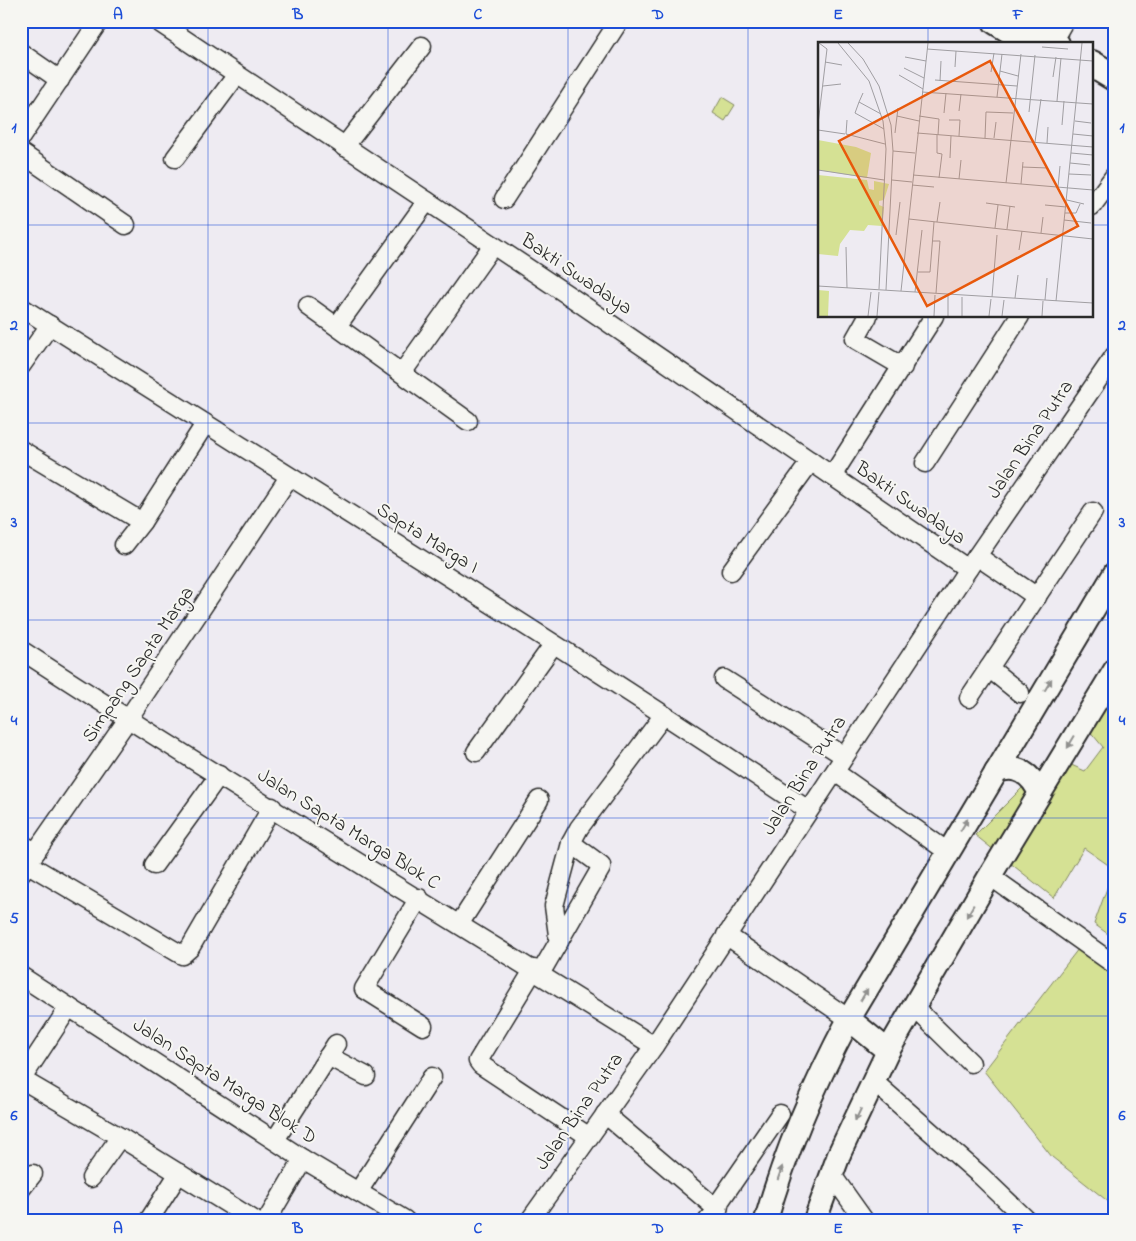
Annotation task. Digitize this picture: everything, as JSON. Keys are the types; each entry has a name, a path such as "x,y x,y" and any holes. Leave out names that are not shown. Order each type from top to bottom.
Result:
{"highway":[{"path":"996,21 1051,38"},
{"path":"1019,21 1051,38"},
{"path":"1094,65 1115,78"},
{"path":"1094,81 1115,93"}],"main road":[{"path":"766,1220 797,1128 849,1019 1115,573"},
{"path":"815,1220 840,1152 888,1051 990,876 1115,670"},
{"path":"996,772 1008,768 1024,772 1034,781 1040,794"},
{"path":"849,1019 888,1051"}],"street":[{"path":"21,137 27,115 60,80 99,21"},
{"name":"Bakti Swadaya","path":"157,21 236,76 493,245 832,476 972,563 1037,596"},
{"path":"504,199 619,21"},
{"path":"344,147 422,46"},
{"path":"21,53 60,80"},
{"path":"175,158 236,76"},
{"path":"21,152 126,225"},
{"path":"1094,203 1115,175"},
{"path":"336,326 426,201"},
{"path":"402,373 493,245"},
{"path":"308,306 468,421"},
{"name":"Sapta Marga I","path":"21,307 419,557 808,810"},
{"path":"867,318 855,339 903,367"},
{"path":"832,476 933,318"},
{"path":"925,463 1019,318"},
{"path":"21,366 50,325"},
{"name":"Jalan Bina Putra","path":"530,1220 588,1136 654,1046 972,563 1115,355"},
{"path":"124,545 142,522 205,424"},
{"path":"21,450 142,522"},
{"path":"731,572 811,462"},
{"name":"Simpang Sapta Marga","path":"26,858 128,719 289,477"},
{"path":"969,698 1093,512"},
{"path":"476,752 553,645"},
{"name":"Jalan Sapta Marga Blok C","path":"21,650 128,719 460,923 654,1046"},
{"path":"989,668 1020,693"},
{"path":"724,679 844,756"},
{"path":"559,942 554,906 571,843 579,828 663,716"},
{"path":"835,772 948,852"},
{"path":"154,864 219,775"},
{"path":"460,923 539,800"},
{"path":"26,858 182,955 190,948 272,807"},
{"path":"571,843 601,865 559,942 478,1061 481,1065 588,1136"},
{"path":"990,876 1115,965"},
{"path":"419,898 364,989 423,1026"},
{"path":"726,935 849,1019"},
{"name":"Jalan Sapta Marga Blok D","path":"21,976 303,1159 405,1220"},
{"path":"69,1007 21,1080 120,1137 244,1217"},
{"path":"914,1007 971,1063"},
{"path":"275,1140 332,1050 366,1076"},
{"path":"358,1192 432,1077"},
{"path":"873,1081 981,1176 1027,1220"},
{"path":"605,1114 713,1215 780,1114"},
{"path":"91,1178 120,1137"},
{"path":"267,1220 303,1159"},
{"path":"21,1189 33,1174"},
{"path":"149,1220 180,1174"},
{"path":"832,1175 864,1220"}],"green space":[{"path":"722,97 735,105 725,121 713,113"},
{"path":"1115,663 1115,939 1094,924 1114,869 1084,848 1054,898 975,835 1053,757 1085,771 1103,747 1079,718"},
{"path":"1085,940 1115,962 1115,1207 1052,1157 984,1071"}]}
